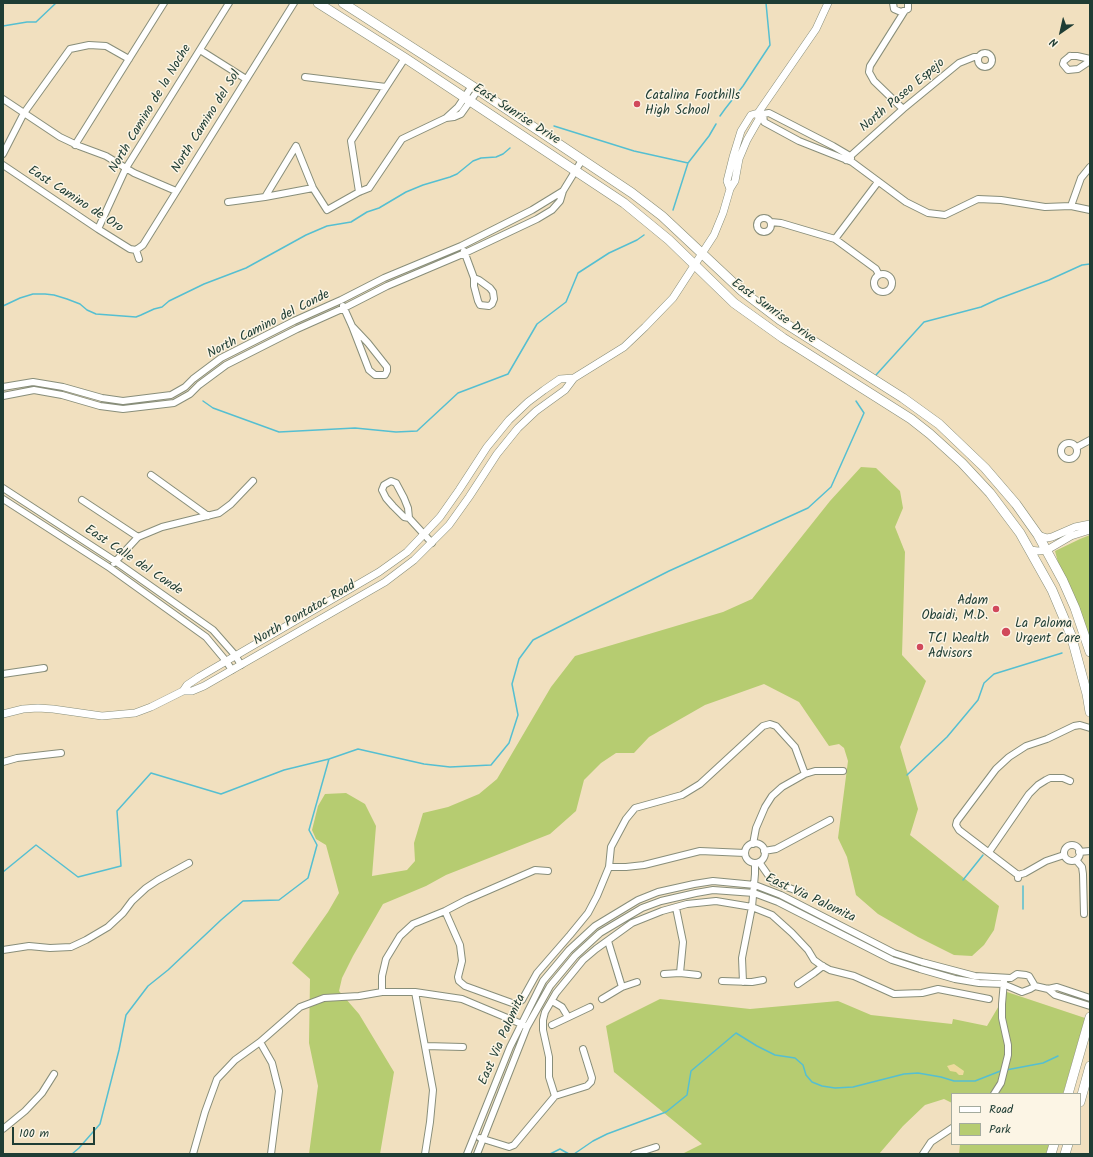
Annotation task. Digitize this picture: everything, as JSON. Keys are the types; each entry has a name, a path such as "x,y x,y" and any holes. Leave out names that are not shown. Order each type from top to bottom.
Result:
{"main road":[{"name":"East Sunrise Drive","path":"318,3 468,99 624,203 650,223 734,303 783,338 894,408 930,434 962,463 990,493 1020,533 1052,590 1071,635 1088,694 1090,712"},
{"name":"East Sunrise Drive","path":"343,3 475,88 632,193 662,216 742,291 780,320 902,398 939,424 986,468 1016,504 1038,535 1063,581 1077,614 1090,652"},
{"path":"930,434 939,424"},
{"path":"1068,1093 1090,1017"},
{"path":"1081,1098 1090,1066"}],"street":[{"path":"75,145 164,3"},
{"name":"North Camino de la Noche","path":"98,229 126,168 229,3"},
{"name":"North Camino del Sol","path":"136,250 143,245 294,3"},
{"name":"North Pontatoc Road","path":"182,691 192,691 204,686 385,582 414,560 449,525 497,454 518,428 536,411 565,390 574,378 624,347 673,298 714,235 723,213 730,189 735,181 739,159 747,140 759,119 760,113 816,29 828,3"},
{"path":"893,3 896,11 904,12"},
{"path":"903,109 874,81 868,72 870,66 904,12 908,9 908,3"},
{"path":"3,154 24,113 70,50 89,45 106,46 129,59"},
{"path":"200,50 246,79"},
{"name":"North Paseo Espejo","path":"849,159 903,109 959,63 974,57 978,57"},
{"path":"359,192 351,141 405,58"},
{"path":"305,78 386,87"},
{"path":"265,197 296,146 313,188 327,210 359,192 370,188 402,139 446,118 468,99 475,88"},
{"path":"3,99 60,137 75,145 106,156 134,173 176,191"},
{"path":"849,159 799,141 764,122 760,113 768,113 849,159 906,202 928,213 945,215 978,199 1001,200 1045,207 1071,206 1090,210"},
{"name":"North Pontatoc Road","path":"730,189 728,181 733,157 741,131 752,115 760,113"},
{"path":"739,159 743,140 741,131"},
{"name":"North Camino del Conde","path":"3,396 34,390 62,395 100,406 123,409 174,403 190,394 199,385 226,365 297,329 344,308 387,286 465,253 538,219 552,210 560,201 563,191 582,160"},
{"name":"East Camino de Oro","path":"3,165 98,229 130,249 136,250"},
{"path":"1071,206 1081,178 1090,167"},
{"path":"835,239 878,182"},
{"path":"228,202 313,188"},
{"name":"North Camino del Conde","path":"3,387 33,382 63,387 102,398 123,401 171,395 185,387 193,379 221,358 384,278 461,246 532,210 563,191"},
{"path":"771,222 781,223 835,239 876,269 879,275"},
{"path":"461,246 474,278 474,286 478,301 480,305 489,306 494,300 493,292 485,284 474,278"},
{"path":"136,250 139,259"},
{"name":"North Camino del Conde","path":"341,300 369,370 375,375 385,375 387,367 352,326"},
{"name":"North Pontatoc Road","path":"3,714 23,709 53,708 102,716 121,715 135,713 151,707 182,691 187,685 379,572 407,552 440,517 460,490 487,447 510,420 528,402 560,379 574,378"},
{"path":"1077,447 1090,440"},
{"path":"151,475 208,516"},
{"path":"110,568 138,537 162,527 219,513 231,504 253,481"},
{"path":"409,518 408,508 396,483 391,481 384,485 382,490 386,498 404,517 409,518 432,543"},
{"name":"East Calle del Conde","path":"3,488 116,561 213,630 241,665"},
{"name":"East Calle del Conde","path":"3,499 110,568 206,637 232,670"},
{"path":"82,500 138,537"},
{"path":"25,513 30,506"},
{"path":"1038,535 1047,538 1052,537 1090,524"},
{"path":"1030,550 1047,550 1070,536 1090,530"},
{"path":"3,674 44,668"},
{"path":"445,911 460,945 462,961 458,977 459,984 515,1004 520,1001 537,973 588,913 597,896 608,867 611,847 631,812 635,808 682,795 700,784 763,726 770,722 776,726 795,747 805,774"},
{"path":"1064,854 1046,861 1018,876 959,830 956,825 996,769 1009,757 1026,746 1050,738 1074,726 1080,725 1090,728"},
{"path":"3,762 17,758 61,753"},
{"path":"753,844 759,818 772,796 782,787 805,774 815,771 843,771"},
{"path":"989,852 1029,794 1038,785 1050,778 1064,778 1070,781"},
{"path":"764,851 776,849 830,820"},
{"path":"744,982 742,958 752,907 757,863 763,858 764,851 759,845 753,844 748,846 745,853 749,861 757,863 773,882 803,893"},
{"path":"1064,854 1065,849 1069,846 1074,846 1079,852"},
{"path":"608,867 644,865 700,851 745,853"},
{"path":"1079,852 1090,851"},
{"path":"1076,860 1079,856 1079,852"},
{"path":"1064,854 1069,860 1076,860 1082,867 1084,914"},
{"path":"3,950 29,946 50,948 71,947 86,940 108,927 146,888 189,863"},
{"path":"382,992 382,976 386,959 400,936 413,924 534,870 548,871"},
{"name":"East Via Palomita","path":"467,1154 520,1024 543,981 569,950 595,926 638,900 658,892 713,881 755,885 808,908 894,953 975,976 1011,978 1017,974 1026,975 1029,976 1035,986"},
{"name":"East Via Palomita","path":"477,1154 527,1027 550,986 576,956 600,933 642,908 661,901 713,890 754,893 778,902 892,960 956,979 979,983 1003,984 1022,992 1035,986 1048,989 1057,988 1090,998"},
{"path":"555,1096 549,1077 549,1057 543,1030 543,1020 545,1012 556,993 583,960 632,924 662,911 687,904 716,901 752,907 772,915 782,923 808,950 814,960 823,966 830,970 854,976 894,994 922,993 938,989 989,999"},
{"path":"676,908 683,942 680,973"},
{"path":"608,941 622,986"},
{"path":"798,984 823,966"},
{"path":"664,974 680,973 698,975"},
{"path":"995,1093 1001,1083 1008,1055 1008,1045 1002,1018 1004,977"},
{"path":"722,981 752,982 763,980"},
{"path":"602,999 622,986 637,982"},
{"name":"East Via Palomita","path":"1048,989 1055,995 1090,1006"},
{"path":"193,1154 211,1094 218,1079 234,1060 260,1042 300,1007 324,998 359,996 382,992 415,992 462,999 527,1027"},
{"path":"415,992 433,1090 425,1154"},
{"path":"552,1000 562,1007 568,1018"},
{"path":"552,1025 590,1007"},
{"path":"260,1042 272,1063 279,1091 271,1154"},
{"path":"425,1046 463,1047"},
{"path":"474,1136 509,1147 514,1145 555,1096 587,1086 591,1082 592,1078 583,1049"},
{"path":"3,1129 25,1111 42,1093 54,1074"},
{"path":"923,1154 931,1142 951,1129"},
{"path":"634,1154 656,1147"}],"green space":[{"path":"861,467 876,468 900,491 903,508 895,527 905,552 902,655 926,681 900,747 918,809 910,835 999,906 994,930 984,945 972,956 954,955 918,937 878,914 856,895 847,857 838,838 848,761 844,748 839,744 829,746 799,702 764,684 705,705 649,737 634,753 616,753 601,763 584,780 576,811 550,834 446,875 426,886 383,904 353,956 342,978 339,991 359,1014 394,1072 380,1154 309,1154 318,1086 309,1043 310,979 292,963 328,912 339,893 326,845 316,839 312,830 318,806 325,794 346,793 365,804 376,826 372,876 407,870 415,861 414,843 423,813 448,807 479,794 497,779 551,687 575,656 723,612 752,599 830,501"},
{"path":"1090,535 1090,652 1063,581 1055,551"},
{"path":"1007,992 1085,1018 1063,1093 951,1093 951,1102 944,1099 925,1105 903,1126 879,1154 682,1154 702,1144 614,1072 606,1026 660,999 750,1009 838,1001 871,1015 952,1024 953,1019 987,1026"},
{"path":"960,1145 1049,1145 1046,1154 959,1154"}],"sand":[{"path":"954,1064 964,1071 963,1075 950,1071 947,1066"}],"waterway":[{"path":"3,26 36,22 56,3"},
{"path":"720,116 743,86 770,45 766,3"},
{"path":"673,210 688,163 709,136 716,124"},
{"path":"554,126 634,151 688,163"},
{"path":"3,306 33,294 45,294 54,295 80,304 87,310 96,314 136,317 162,307 169,301 204,284 246,268 306,235 327,226 351,222 406,192 450,177 457,174 473,161 481,158 496,157 503,154 510,148"},
{"path":"203,401 213,408 279,432 355,428 396,432 417,431 458,393 508,374 537,324 566,302 578,273 609,253 637,240 644,235"},
{"path":"876,375 924,322 981,307 1082,265 1090,264"},
{"path":"72,1154 100,1124 119,1050 126,1015 148,986 168,970 243,901 279,900 308,878 317,845 309,830 329,759 358,749 424,764 450,767 491,765 509,743 518,715 512,684 519,659 533,640 669,571 808,508 831,487 864,413 856,401"},
{"path":"907,775 947,737 978,700 984,683 994,674 1062,653"},
{"path":"3,872 36,845 78,877 121,866 117,811 151,773 221,794 284,770 329,759"},
{"path":"963,880 983,855"},
{"path":"1023,886 1023,909"},
{"path":"574,1154 593,1141 607,1134 666,1112 687,1095 691,1071 736,1033 775,1055 795,1058 803,1065 806,1075 812,1082 822,1086 835,1088 853,1087 904,1074 918,1073 954,1081 975,1081 1003,1070"},
{"path":"1006,1070 1043,1063 1058,1056"},
{"path":"550,1154 560,1149 569,1154"}],"place":[{"name":"Catalina Foothills High School","path":"637,104"},
{"name":"Adam Obaidi, M.D.","path":"996,609"},
{"name":"La Paloma Urgent Care","path":"1006,632"},
{"name":"TCI Wealth Advisors","path":"920,647"}]}
